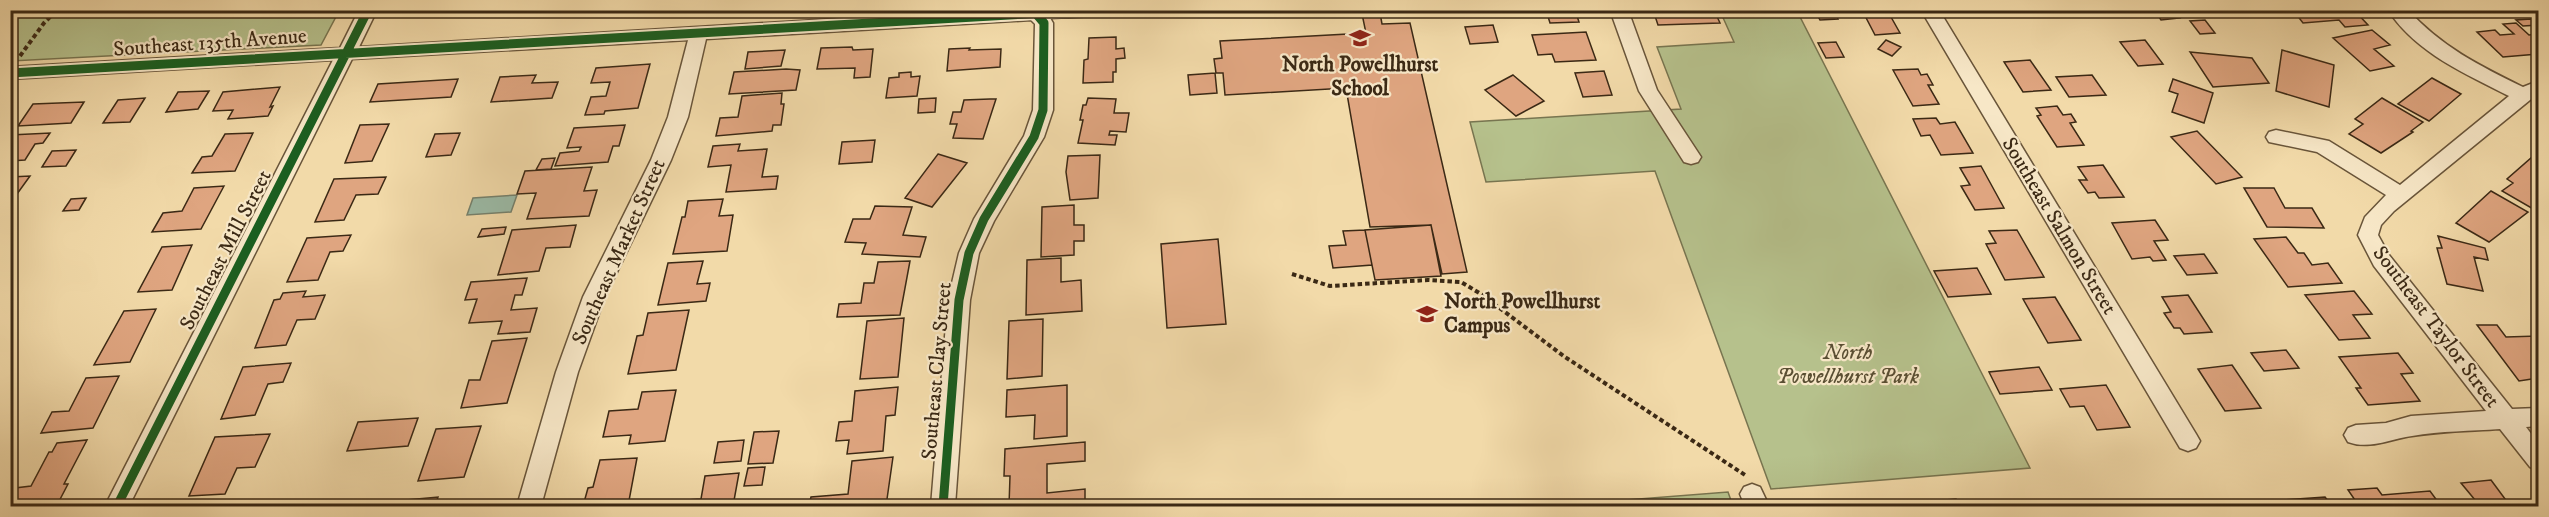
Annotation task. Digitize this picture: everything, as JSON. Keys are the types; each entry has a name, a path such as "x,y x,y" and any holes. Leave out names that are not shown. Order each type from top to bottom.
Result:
{"street":[{"name":"Southeast Mill Street","path":"117,507 368,10"},
{"name":"Southeast 135th Avenue","path":"14,66 347,52 1095,10"},
{"path":"1619,10 1648,92 1691,157"},
{"name":"Southeast Salmon Street","path":"1930,10 2188,441"},
{"path":"2397,10 2422,37 2454,60 2531,91"},
{"name":"Southeast Clay Street","path":"943,507 959,300 969,253 984,219 1034,137 1043,110 1044,23 1034,12"},
{"name":"Southeast Market Street","path":"529,507 567,372 594,297 661,160 678,117 699,32"},
{"name":"Southeast Taylor Street","path":"2531,91 2401,195 2372,222 2368,235 2373,247 2538,460"},
{"path":"2276,137 2322,146 2401,195"},
{"path":"2356,435 2386,433 2411,426 2538,417"}],"path":[{"path":"14,66 44,23 57,10"},
{"path":"1292,274 1330,286 1428,280 1461,282 1481,294 1565,357 1749,477 1753,483 1754,500"}],"green space":[{"path":"11,10 339,11 321,45 11,61"},
{"name":"North Powellhurst Park","path":"1720,11 1797,11 2030,468 1771,489 1655,171 1486,182 1470,122 1681,109 1657,47 1734,42"},
{"path":"1728,492 1733,506 1549,506"}],"shaded area":[{"path":"517,195 511,212 467,215 473,198"}],"building":[{"path":"404,10 440,10 439,14 402,16"},
{"path":"1546,10 1575,10 1579,22 1550,23"},
{"path":"1653,10 1714,10 1720,23 1658,25"},
{"path":"1807,10 1844,10 1845,13 1836,14 1838,19 1820,20 1815,11"},
{"path":"1862,10 1887,10 1900,33 1875,35"},
{"path":"1967,10 1997,10 1999,14 1970,16"},
{"path":"2101,10 2125,10 2128,15 2105,16"},
{"path":"2154,10 2174,10 2180,18 2161,20"},
{"path":"2293,10 2354,10 2368,25 2345,27 2339,20 2303,23"},
{"path":"2495,10 2513,10 2518,16 2501,17"},
{"path":"1380,13 1382,24 1410,23 1467,272 1442,274 1431,225 1370,227 1346,88 1225,95 1223,73 1216,73 1214,59 1222,58 1220,41 1366,33 1362,14"},
{"path":"2531,19 2538,25 2523,26 2516,20"},
{"path":"2205,20 2215,33 2200,34 2190,21"},
{"path":"2516,23 2529,35 2538,34 2538,54 2503,57 2477,32 2495,30 2500,35 2514,34 2503,24"},
{"path":"1493,25 1498,42 1470,44 1465,27"},
{"path":"2372,30 2390,45 2374,49 2394,66 2370,71 2333,38"},
{"path":"1586,32 1596,60 1555,62 1552,54 1538,55 1532,35"},
{"path":"1116,37 1116,49 1124,48 1125,58 1116,59 1113,82 1083,83 1084,60 1088,59 1089,38"},
{"path":"1886,40 1901,47 1892,56 1878,49"},
{"path":"2145,40 2163,64 2138,66 2120,42"},
{"path":"1836,42 1844,57 1826,58 1818,43"},
{"path":"852,47 853,50 873,49 870,77 854,78 855,68 817,69 821,48"},
{"path":"970,48 969,50 1001,49 1000,67 947,71 949,49"},
{"path":"785,50 781,66 745,69 748,52"},
{"path":"2282,50 2334,65 2329,107 2276,91"},
{"path":"2190,52 2252,58 2269,83 2213,87"},
{"path":"2030,60 2051,90 2023,92 2004,62"},
{"path":"650,64 638,108 585,115 591,97 606,96 610,82 591,83 596,68"},
{"path":"1918,69 1921,75 1927,74 1933,85 1928,85 1939,104 1913,106 1893,70"},
{"path":"800,70 796,90 729,94 734,72"},
{"path":"1604,71 1612,95 1583,97 1575,73"},
{"path":"911,72 911,77 920,76 917,96 886,98 889,78 899,77 899,73"},
{"path":"1215,73 1217,93 1190,95 1188,75"},
{"path":"536,75 532,83 558,82 552,98 491,102 500,77"},
{"path":"1513,75 1544,101 1516,116 1485,90"},
{"path":"2092,75 2106,95 2069,97 2056,77"},
{"path":"2432,78 2461,94 2429,121 2398,104"},
{"path":"458,79 451,97 370,102 378,84"},
{"path":"2173,79 2213,93 2204,123 2172,112 2178,94 2169,91"},
{"path":"280,87 268,116 228,119 233,110 213,111 223,92"},
{"path":"209,91 198,109 166,112 178,92"},
{"path":"782,93 781,104 784,104 781,125 773,125 772,131 716,136 720,118 738,117 742,96"},
{"path":"145,98 130,122 103,123 118,100"},
{"path":"936,98 935,112 918,113 919,99"},
{"path":"1088,98 1116,99 1114,113 1129,113 1126,132 1110,131 1109,135 1117,135 1115,145 1078,143 1083,120 1080,120 1083,105 1086,105"},
{"path":"2382,98 2423,122 2411,131 2413,132 2381,153 2349,134 2363,124 2355,119"},
{"path":"996,99 983,139 953,138 957,124 950,124 953,112 961,112 964,100"},
{"path":"84,102 71,123 18,126 33,104"},
{"path":"2057,106 2063,115 2071,114 2076,122 2070,123 2084,145 2057,147 2037,116 2041,115 2036,108"},
{"path":"1936,118 1940,124 1955,122 1973,153 1941,155 1930,135 1921,136 1913,119"},
{"path":"389,124 372,161 345,163 360,125"},
{"path":"625,125 619,146 613,146 608,162 555,166 560,153 579,151 581,147 567,148 574,128"},
{"path":"2197,131 2242,177 2216,184 2171,137"},
{"path":"50,133 43,143 35,144 25,160 10,161 10,135"},
{"path":"253,133 235,171 192,173 202,157 212,156 225,134"},
{"path":"460,133 451,155 426,157 435,134"},
{"path":"875,140 872,162 839,164 842,142"},
{"path":"740,144 738,151 767,149 762,177 778,176 776,189 726,192 731,165 708,167 713,146"},
{"path":"76,150 66,166 42,167 52,151"},
{"path":"938,154 967,163 932,207 905,198"},
{"path":"1100,155 1098,198 1070,200 1066,172 1068,156"},
{"path":"555,158 551,169 536,170 542,159"},
{"path":"2531,158 2538,162 2538,207 2535,210 2502,191 2513,183 2507,179"},
{"path":"2103,165 2124,197 2099,198 2095,192 2088,193 2079,180 2087,180 2078,167"},
{"path":"1981,166 2004,208 1975,210 1961,186 1970,185 1960,168"},
{"path":"592,167 584,191 597,190 589,216 527,219 536,193 517,194 525,171"},
{"path":"30,176 17,194 10,195 10,177"},
{"path":"386,177 378,194 356,195 344,220 315,222 334,179"},
{"path":"224,186 201,229 152,232 163,213 182,211 194,188"},
{"path":"2244,188 2274,188 2285,208 2312,208 2324,228 2267,227"},
{"path":"2491,191 2528,212 2489,242 2456,223"},
{"path":"86,198 79,210 63,211 71,199"},
{"path":"723,199 719,216 733,215 727,251 673,254 688,201"},
{"path":"1074,205 1074,225 1084,225 1084,241 1074,241 1074,255 1041,257 1042,207"},
{"path":"875,206 912,207 903,235 926,237 920,257 862,254 866,243 845,242 853,219 870,219"},
{"path":"2155,220 2168,240 2154,241 2166,260 2153,261 2150,257 2132,259 2112,223"},
{"path":"576,225 570,247 546,248 539,271 498,275 512,230"},
{"path":"1431,225 1441,276 1375,280 1365,230"},
{"path":"506,227 504,234 478,237 482,229"},
{"path":"1365,230 1372,265 1333,268 1329,246 1346,245 1343,231"},
{"path":"2017,230 2044,277 2005,280 1986,244 1996,243 1989,231"},
{"path":"351,235 343,251 330,252 318,280 287,282 307,238"},
{"path":"2438,236 2485,248 2488,260 2474,257 2483,291 2447,284 2437,248 2442,248"},
{"path":"2286,237 2298,253 2304,253 2312,265 2328,263 2342,283 2288,287 2254,239"},
{"path":"1218,239 1226,324 1167,328 1161,244"},
{"path":"192,245 172,290 138,292 162,247"},
{"path":"2204,254 2217,273 2187,275 2174,256"},
{"path":"1061,258 1061,282 1081,280 1082,311 1026,315 1027,260"},
{"path":"703,261 697,284 710,283 706,301 658,305 668,263"},
{"path":"910,261 900,315 837,317 839,304 861,303 864,283 874,283 878,262"},
{"path":"1977,268 1991,294 1948,297 1934,271"},
{"path":"527,278 522,295 515,295 511,310 537,308 530,332 498,334 502,321 469,323 477,299 465,300 471,282"},
{"path":"306,291 303,297 325,295 315,319 297,320 286,345 255,348 274,300 280,299 283,293"},
{"path":"2354,291 2372,314 2353,315 2370,338 2339,340 2305,295"},
{"path":"2188,295 2212,332 2184,334 2180,328 2174,328 2164,313 2171,312 2162,297"},
{"path":"2055,297 2081,340 2048,343 2023,299"},
{"path":"156,309 130,362 94,365 124,311"},
{"path":"689,310 676,370 628,374 637,336 643,335 648,313"},
{"path":"904,318 898,377 860,379 867,321"},
{"path":"1043,319 1042,376 1007,379 1009,321"},
{"path":"2477,325 2497,325 2506,337 2538,336 2538,378 2519,381"},
{"path":"527,338 507,403 461,408 469,380 480,380 492,341"},
{"path":"2286,350 2299,368 2264,371 2251,353"},
{"path":"2398,353 2413,373 2401,374 2420,401 2368,405 2356,388 2361,388 2339,357"},
{"path":"291,363 283,382 268,384 255,415 221,419 243,367"},
{"path":"2232,365 2261,408 2225,411 2198,369"},
{"path":"2039,367 2052,390 2000,394 1989,372"},
{"path":"119,376 93,428 41,433 52,412 69,411 86,378"},
{"path":"1067,385 1067,436 1034,439 1035,415 1006,417 1007,390"},
{"path":"2106,385 2130,427 2097,430 2084,406 2070,407 2060,389"},
{"path":"898,387 895,415 886,416 883,451 847,454 849,440 836,441 839,422 852,421 855,391"},
{"path":"676,390 665,441 629,444 631,435 603,437 609,411 638,409 642,392"},
{"path":"418,418 408,446 347,451 358,422"},
{"path":"481,426 464,477 418,481 436,429"},
{"path":"779,431 773,463 748,464 754,432"},
{"path":"270,434 255,467 237,468 225,494 189,496 215,437"},
{"path":"87,440 64,484 68,484 57,505 10,506 10,496 15,488 31,486 49,452 52,452 57,443"},
{"path":"744,440 741,461 714,463 718,442"},
{"path":"1085,442 1085,461 1047,464 1047,493 1085,489 1085,506 1009,506 1010,476 1004,476 1005,449"},
{"path":"893,457 886,506 791,506 792,502 810,501 811,497 848,494 852,461"},
{"path":"637,458 628,506 583,506 588,488 593,487 600,460"},
{"path":"765,467 762,485 744,486 748,468"},
{"path":"739,473 733,506 656,506 657,502 701,499 705,476"},
{"path":"2491,480 2508,503 2516,502 2519,506 2480,506 2461,483"},
{"path":"2377,488 2382,495 2430,491 2441,506 2359,506 2348,490"},
{"path":"438,497 435,506 394,506 395,501"},
{"path":"2325,497 2332,506 2269,506 2266,501"},
{"path":"1956,499 1959,506 1925,506 1923,502"}],"cycle path":[{"path":"117,506 368,10"},
{"path":"943,506 959,300 969,253 984,219 1034,137 1043,110 1044,23 1033,10"},
{"path":"10,73 1095,10"}],"place":[{"name":"North Powellhurst School","path":"1360,38"},
{"name":"North Powellhurst Campus","path":"1427,314"}]}
